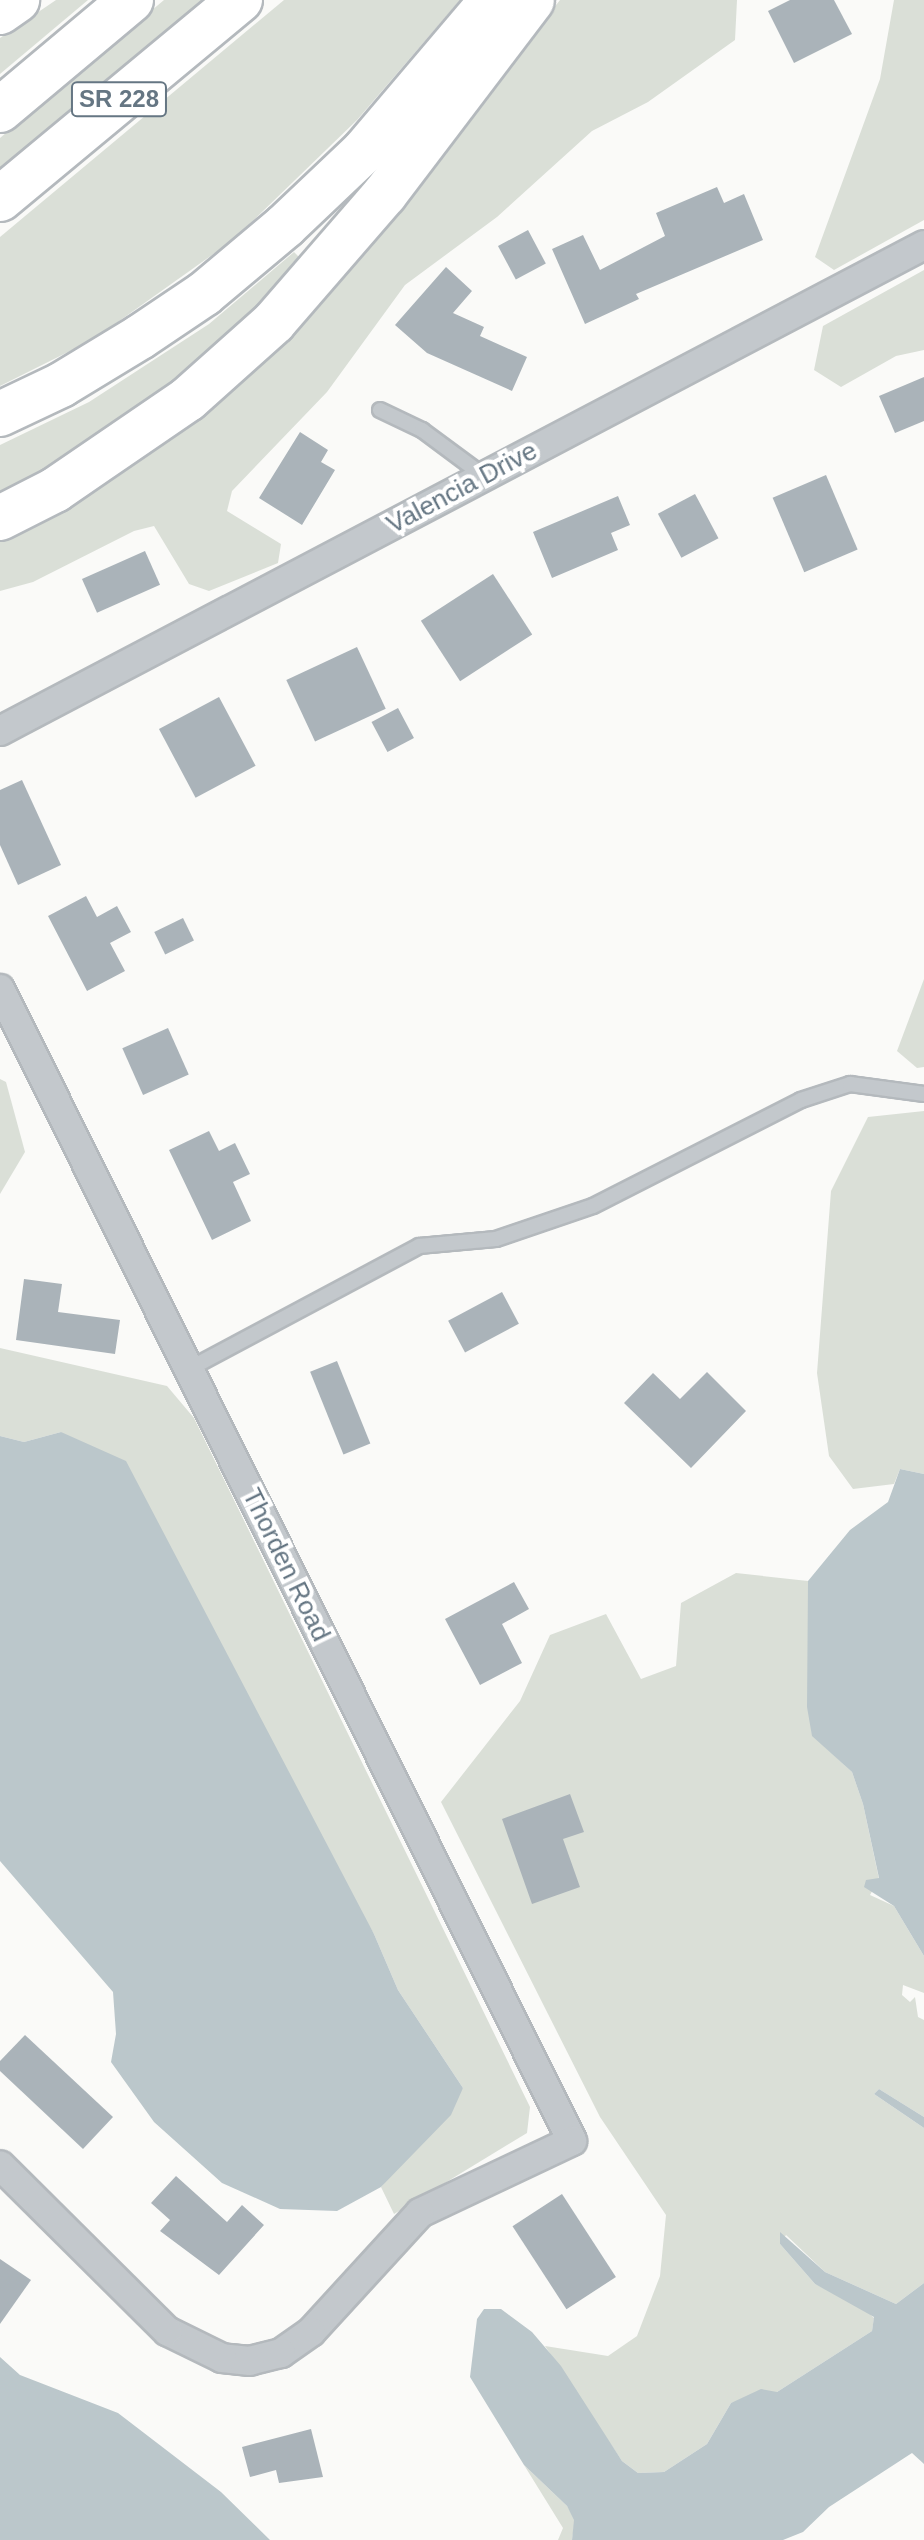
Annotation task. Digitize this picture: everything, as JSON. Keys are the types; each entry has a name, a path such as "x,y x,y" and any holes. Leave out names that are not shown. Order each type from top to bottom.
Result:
{"highway":[{"path":"0,12 17,0"},
{"name":"SR 228","path":"0,110 131,0"},
{"name":"SR 228","path":"0,199 240,0"},
{"path":"0,414 61,385 140,337 204,294 285,226 364,151 492,0"},
{"path":"0,518 55,490 188,399 274,322 385,194 532,0"}],"street":[{"name":"Valencia Drive","path":"0,731 924,245"},
{"name":"Thorden Road","path":"0,989 572,2141 420,2213 311,2332 281,2353 250,2361 222,2358 167,2331 0,2165"}],"lane":[{"path":"380,410 422,430 484,476"},
{"path":"189,1369 419,1246 496,1239 593,1206 801,1100 850,1084 924,1094"}],"shaded area":[{"path":"56,0 88,0 0,74 0,38"},
{"path":"164,0 207,0 0,172 0,138"},
{"path":"284,0 460,0 357,120 233,240 94,339 0,386 0,237"},
{"path":"560,0 737,0 735,40 648,102 592,131 497,217 405,285 327,392 232,491 227,511 281,544 278,563 209,591 189,584 154,526 134,531 33,582 0,591 0,538 398,210"},
{"path":"894,0 924,0 924,220 834,270 815,257 880,79"},
{"path":"294,252 302,260 214,363 0,506 0,445 89,402 209,324"},
{"path":"924,270 924,350 896,356 841,387 814,370 823,326"},
{"path":"924,979 924,1067 917,1068 897,1051"},
{"path":"0,1079 6,1082 25,1152 0,1194"},
{"path":"924,1111 924,1474 900,1469 894,1484 853,1489 829,1456 817,1373 831,1191 868,1117"},
{"path":"0,1348 167,1386 194,1418 530,2107 527,2133 394,2214 381,2187 463,2088 398,1990 374,1934 61,1432 24,1442 0,1436"},
{"path":"61,1432 126,1461 374,1934 398,1990 463,2088 451,2115 381,2187 337,2211 280,2209 222,2183 154,2122 111,2062 116,2034 113,1992 0,1861 0,1436 24,1442"},
{"path":"900,1469 924,1474 924,1956 894,1906 864,1887 866,1880 879,1878 863,1804 852,1772 812,1736 807,1707 808,1581 850,1530 888,1502"},
{"path":"736,1573 808,1581 812,1735 852,1772 863,1804 879,1879 870,1895 894,1906 924,1956 924,1993 903,1985 902,1995 910,2002 915,1997 918,2017 924,2020 924,2117 879,2089 874,2094 924,2128 924,2283 896,2304 825,2272 786,2235 780,2244 815,2284 862,2306 874,2318 872,2331 777,2392 731,2403 707,2444 664,2472 638,2473 622,2461 545,2346 608,2356 637,2336 660,2276 666,2215 600,2117 441,1802 520,1701 550,1635 606,1614 641,1679 676,1666 681,1603"},
{"path":"879,2089 924,2117 924,2128 874,2094"},
{"path":"780,2232 825,2272 896,2304 924,2283 924,2464 912,2453 829,2507 803,2532 783,2540 572,2540 574,2520 567,2506 524,2465 470,2377 477,2319 484,2309 501,2309 532,2332 561,2366 622,2461 638,2473 664,2472 707,2444 731,2403 761,2389 777,2392 872,2331 874,2317 815,2284 780,2244"},
{"path":"0,2357 20,2375 118,2413 221,2492 270,2540 0,2540"},
{"path":"524,2465 567,2506 575,2520 572,2540 558,2540 563,2528"}],"building":[{"path":"790,0 834,0 852,34 794,63 768,11"},
{"path":"717,187 724,203 744,194 763,240 636,294 639,299 585,324 552,249 583,235 600,270 665,236 656,213"},
{"path":"528,230 546,264 516,280 498,246"},
{"path":"446,267 472,291 453,313 484,327 480,336 527,357 512,391 427,353 395,325"},
{"path":"924,377 924,421 895,433 879,396"},
{"path":"300,432 328,450 321,462 335,470 302,525 259,498"},
{"path":"826,475 858,550 804,572 773,498"},
{"path":"695,494 718,538 681,558 658,514"},
{"path":"618,496 630,525 611,533 618,550 552,578 533,532"},
{"path":"145,551 160,585 97,613 82,579"},
{"path":"493,574 532,634 460,681 421,621"},
{"path":"357,647 386,709 315,742 286,680"},
{"path":"219,697 256,766 196,798 159,729"},
{"path":"398,708 414,738 387,752 372,722"},
{"path":"22,780 61,865 18,885 0,845 0,790"},
{"path":"86,896 97,917 117,906 131,932 110,943 125,971 87,991 48,916"},
{"path":"183,918 194,940 165,954 154,932"},
{"path":"168,1028 189,1075 143,1095 122,1048"},
{"path":"209,1131 219,1151 235,1143 250,1174 233,1182 251,1221 212,1240 169,1150"},
{"path":"24,1279 62,1284 58,1312 120,1320 115,1354 16,1340"},
{"path":"502,1292 519,1324 465,1352 448,1321"},
{"path":"337,1361 370,1444 343,1454 310,1372"},
{"path":"707,1372 746,1411 691,1468 624,1403 653,1373 680,1399"},
{"path":"514,1582 529,1609 502,1624 522,1663 480,1685 445,1619"},
{"path":"570,1794 584,1832 563,1839 580,1887 532,1904 502,1819"},
{"path":"25,2035 113,2117 83,2149 0,2071 0,2061"},
{"path":"176,2176 227,2222 242,2205 264,2225 219,2275 160,2231 170,2220 151,2203"},
{"path":"562,2194 616,2277 566,2309 513,2226"},
{"path":"0,2259 31,2280 0,2324"},
{"path":"311,2429 323,2477 279,2483 276,2470 250,2477 242,2447"}]}
